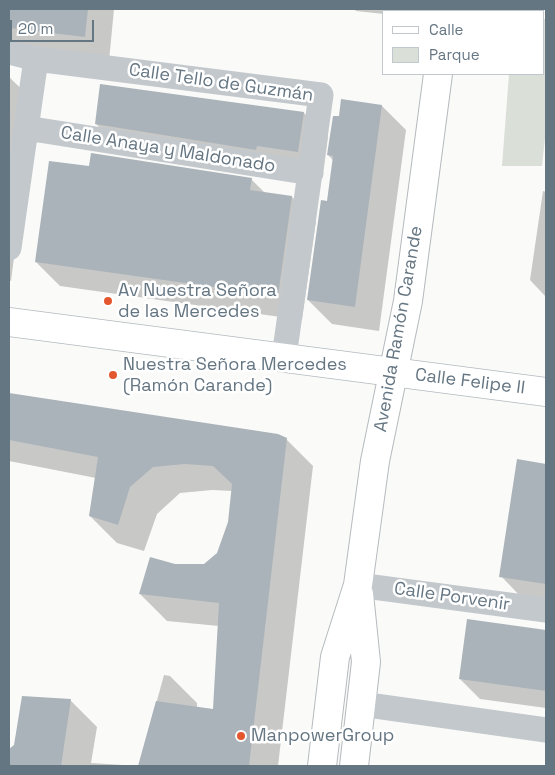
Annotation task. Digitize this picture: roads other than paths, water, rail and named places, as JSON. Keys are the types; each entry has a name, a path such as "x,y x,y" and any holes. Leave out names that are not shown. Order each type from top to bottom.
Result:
{"main road":[{"name":"Avenida Ramón Carande","path":"322,766 335,657 358,585 375,460 408,301 438,75"},
{"name":"Calle Felipe II","path":"9,322 546,392"},
{"name":"Avenida Ramón Carande","path":"354,766 366,662 358,585"}],"street":[{"name":"Calle Tello de Guzmán","path":"9,52 36,59 321,95 284,357"},
{"path":"9,248 36,59"},
{"name":"Calle Anaya y Maldonado","path":"26,128 311,173"},
{"name":"Calle Porvenir","path":"358,585 546,610"},
{"path":"361,704 546,730"}],"place":[{"name":"Av Nuestra Señora de las Mercedes","path":"108,301"},
{"name":"Nuestra Señora Mercedes (Ramón Carande)","path":"113,375"},
{"name":"ManpowerGroup","path":"241,736"}]}
